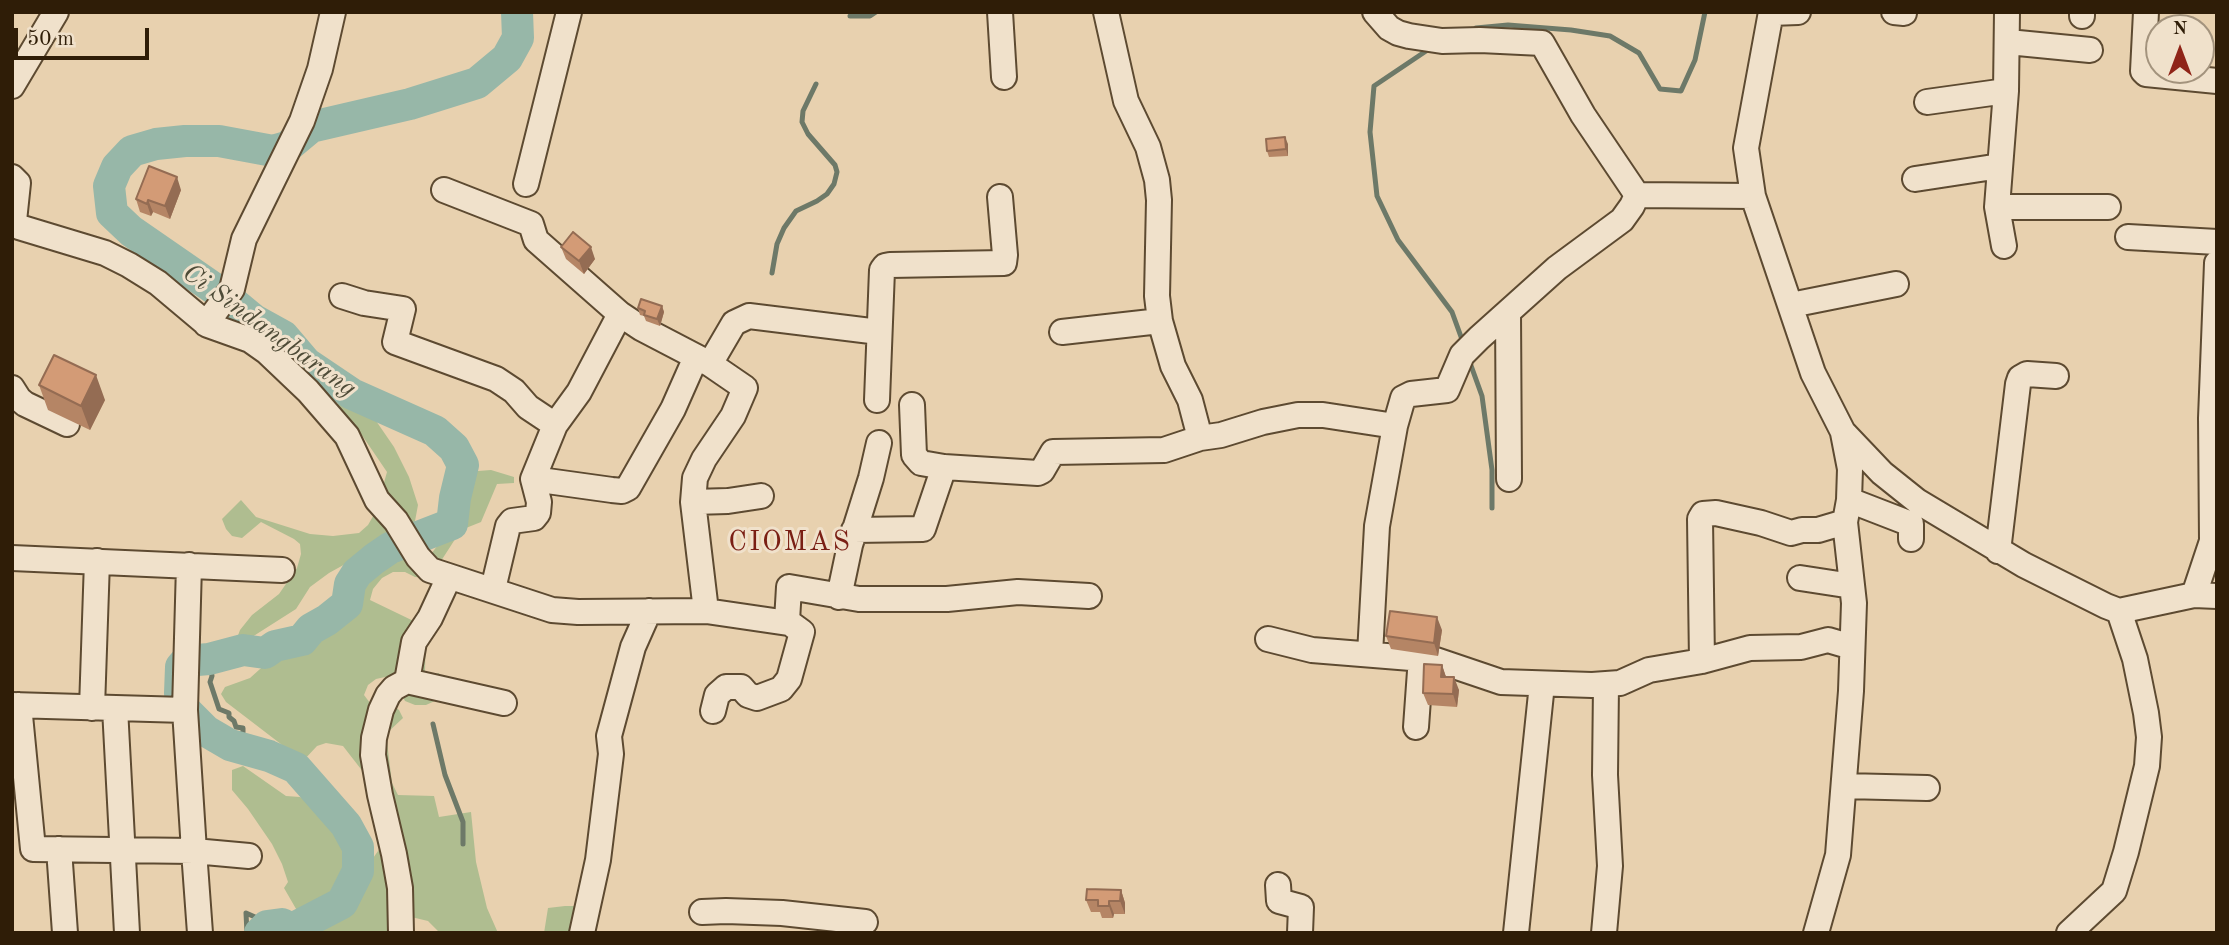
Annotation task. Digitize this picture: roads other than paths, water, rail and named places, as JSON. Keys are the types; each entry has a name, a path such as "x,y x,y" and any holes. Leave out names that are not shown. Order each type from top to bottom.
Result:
{"street":[{"path":"12,86 56,12"},
{"path":"206,324 227,297 244,239 302,121 320,69 333,12"},
{"path":"526,184 569,12"},
{"path":"1000,12 1004,78"},
{"path":"1106,12 1126,101 1148,147 1157,180 1157,296 1160,321 1173,366 1194,410 1200,438"},
{"path":"1375,12 1389,28 1398,33 1442,41 1542,43 1583,115 1637,195"},
{"path":"1798,12 1771,13 1746,148 1753,196 1813,373 1843,432 1850,469 1847,511 1852,586 1852,647 1844,786 1838,855 1816,933"},
{"path":"1894,12 1904,13"},
{"path":"2004,246 1997,207 2006,91 2007,12"},
{"path":"2146,12 2143,71 2146,74 2217,81"},
{"path":"2008,43 2090,51"},
{"path":"1927,102 2006,91"},
{"path":"1915,179 2000,166"},
{"path":"12,177 18,183 13,217 16,225 105,253 129,265 158,283 206,324 250,340 267,352 308,391 347,436 377,500 396,521 430,570 552,610 706,611 788,623 801,630 789,679 785,685 757,698 748,695 741,687 726,687 717,695 713,711"},
{"path":"444,190 531,224 536,240 620,314 703,360 745,388 733,416 704,459 695,478 693,502 706,611"},
{"path":"1637,195 1753,196"},
{"path":"1370,654 1377,526 1395,426 1403,398 1411,394 1447,390 1471,346 1557,268 1622,220 1637,195"},
{"path":"877,400 881,275 885,267 1004,264 1000,197"},
{"path":"1997,207 2108,207"},
{"path":"2127,237 2217,242"},
{"path":"1843,432 1894,484 1998,551 2063,586 2119,611 2205,595 2212,541 2211,418 2217,263"},
{"path":"1791,305 1896,284"},
{"path":"342,296 363,303 403,309 395,342 508,385 528,407 555,425"},
{"path":"1508,312 1509,479"},
{"path":"493,589 508,526 512,521 534,518 538,513 537,491 533,479 555,425 579,392 620,314"},
{"path":"533,479 622,491 628,488 703,360 740,318 748,316 879,332"},
{"path":"1062,332 1160,321"},
{"path":"1998,551 2018,384 2027,374 2056,376"},
{"path":"12,384 19,399 25,404 67,424"},
{"path":"912,405 914,455 921,463 1038,473 1054,452 1154,451 1298,415 1322,415 1395,426"},
{"path":"839,597 879,443"},
{"path":"855,530 923,529 944,467"},
{"path":"693,502 761,496"},
{"path":"1703,661 1700,519 1703,514 1712,513 1761,523 1791,533 1818,530 1847,511 1911,524 1911,539"},
{"path":"12,558 282,570"},
{"path":"97,561 103,708 123,852 127,933"},
{"path":"189,565 185,710 200,933"},
{"path":"407,681 414,642 430,618 449,577"},
{"path":"1800,578 1852,586"},
{"path":"788,623 789,587 839,597 866,599 947,599 1018,592 1089,596"},
{"path":"582,933 598,860 611,754 609,736 633,647 649,611"},
{"path":"2069,933 2114,891 2147,766 2149,737 2146,713 2135,659 2119,611"},
{"path":"1268,639 1312,650 1421,657 1452,664 1494,681 1606,685 1620,683 1648,670 1703,661 1750,648 1801,647 1828,640 1852,647"},
{"path":"1416,727 1421,657"},
{"path":"401,933 400,888 373,755 381,710 394,688 407,681 504,703"},
{"path":"1516,933 1542,684"},
{"path":"1604,933 1610,866 1605,775 1606,685"},
{"path":"185,710 16,705 33,849 194,851 249,856"},
{"path":"1844,786 1927,788"},
{"path":"59,849 65,933"},
{"path":"1278,885 1279,901 1301,906 1300,933"},
{"path":"719,919 810,915 865,922"}],"waterway":[{"name":"Ci Sindangbarang","path":"260,933 267,926 282,924 292,929 342,903 358,871 358,847 346,825 296,768 269,756 230,745 206,731 184,709 180,693 181,667 186,661 209,659 243,650 265,653 275,646 302,640 311,629 347,604 350,584 357,573 374,559 390,548 452,524 463,465 454,448 435,431 352,394 306,363 283,336 254,320 225,296 131,231 112,213 109,186 117,167 132,151 156,144 219,141 273,151 287,147 311,127 410,104 477,83 507,58 518,38 517,12"},
{"path":"850,16 870,16 876,12"},
{"path":"1476,28 1508,25 1610,36 1639,53 1660,89 1681,91 1695,60 1705,12"},
{"path":"1432,47 1374,86 1370,132 1377,196 1398,240 1452,312 1464,345"},
{"path":"772,273 777,244 784,228 796,211 827,194 834,184 837,172 835,165 808,134 802,122 803,111 816,84"},
{"path":"1469,360 1482,396 1492,470 1492,508"},
{"path":"209,659 212,676 210,682 219,709 229,713 236,727 243,728 236,747"},
{"path":"433,724 445,775 463,822 463,844"},
{"path":"247,933 246,913 267,926"}],"district":[{"name":"CIOMAS","path":"790,543"}]}
